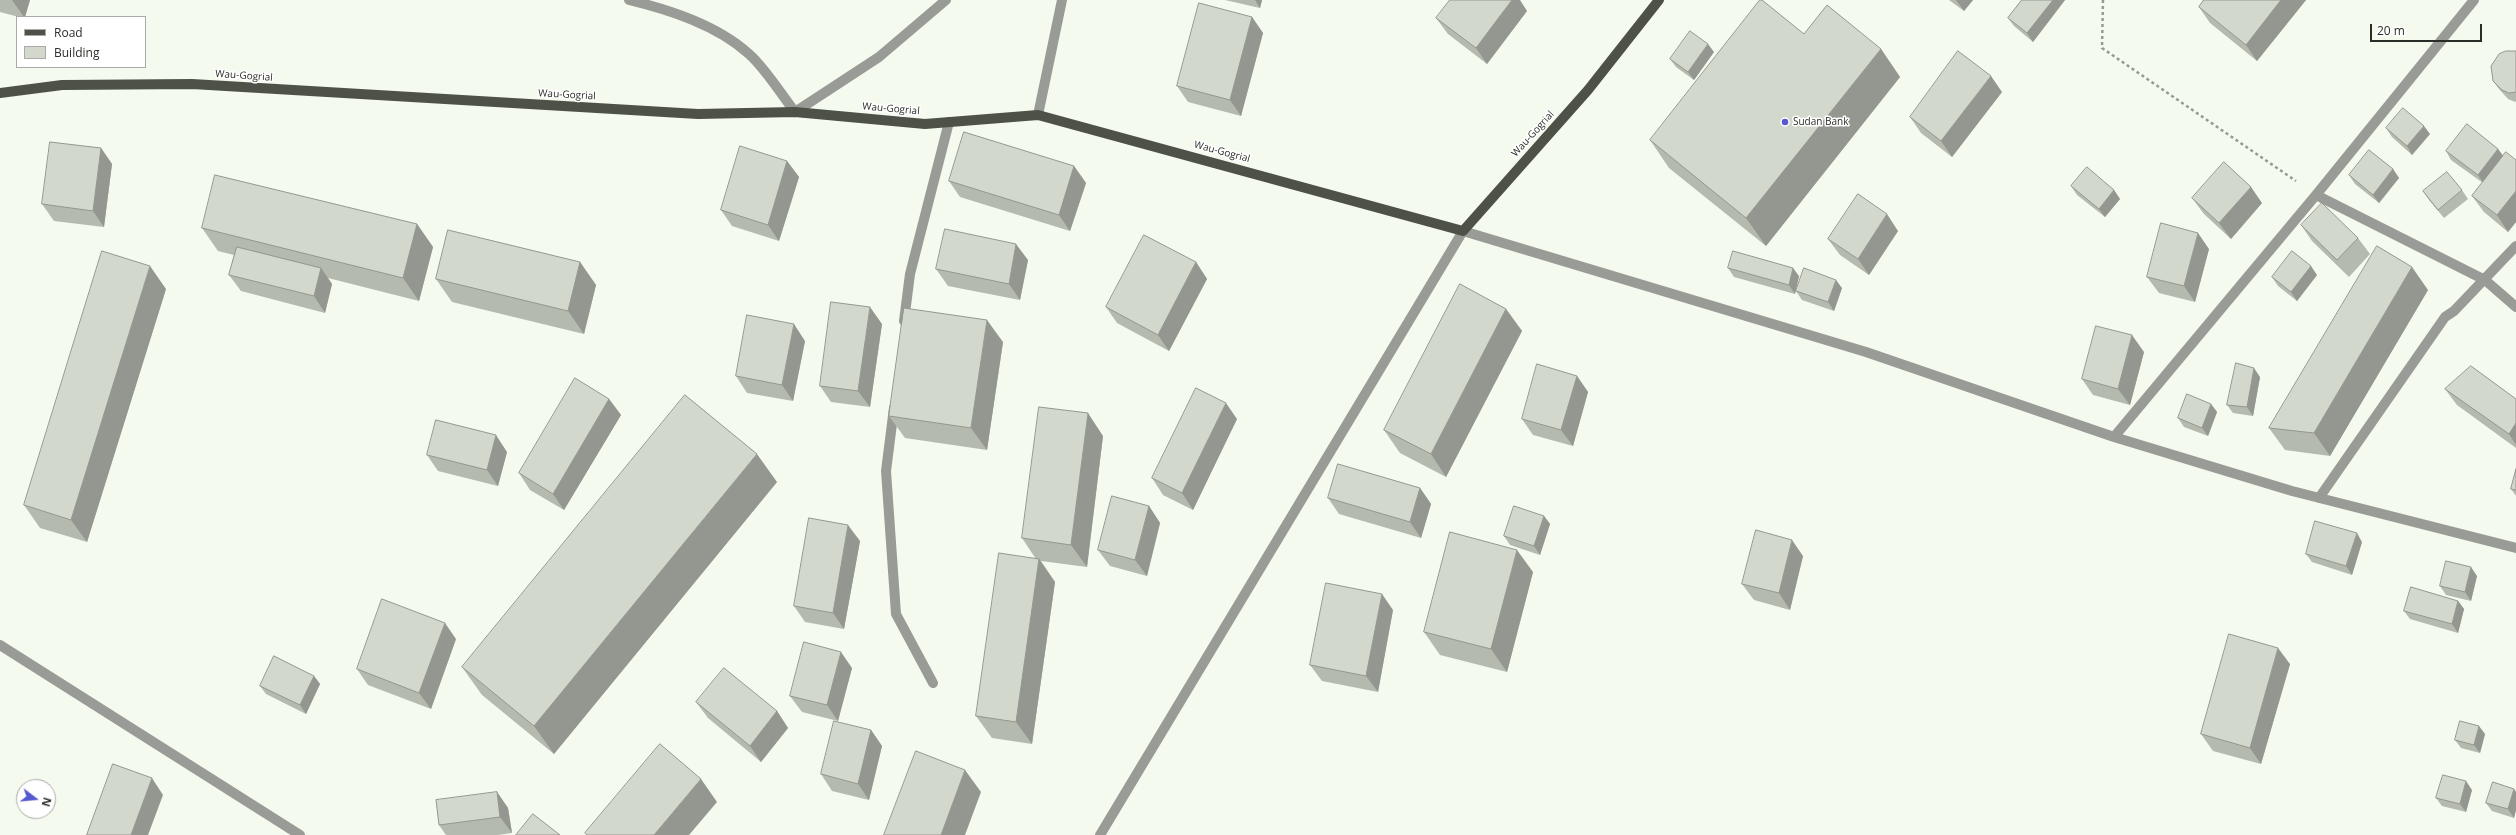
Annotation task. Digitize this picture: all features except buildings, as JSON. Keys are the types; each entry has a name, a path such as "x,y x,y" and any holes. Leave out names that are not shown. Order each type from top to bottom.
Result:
{"main road":[{"name":"Wau-Gogrial","path":"0,93 62,85 192,84 698,114 795,112 925,124 1038,115 1463,231 1588,90 1659,0"}],"street":[{"path":"629,0 647,4 709,27 749,54 795,112 879,57 946,0"},
{"path":"1038,115 1062,0"},
{"path":"2114,437 2316,195 2474,0"},
{"path":"903,329 910,274 949,122"},
{"path":"2316,195 2485,280 2516,307"},
{"path":"1100,835 1463,231 1866,352 2114,437 2319,498 2516,548"},
{"path":"2319,498 2445,317 2454,311 2485,280 2516,246"},
{"path":"895,400 886,471 896,614 932,683"},
{"path":"0,645 300,835"}],"path":[{"path":"2104,0 2102,48 2316,195"}],"place":[{"name":"Sudan Bank","path":"1785,122"}]}
